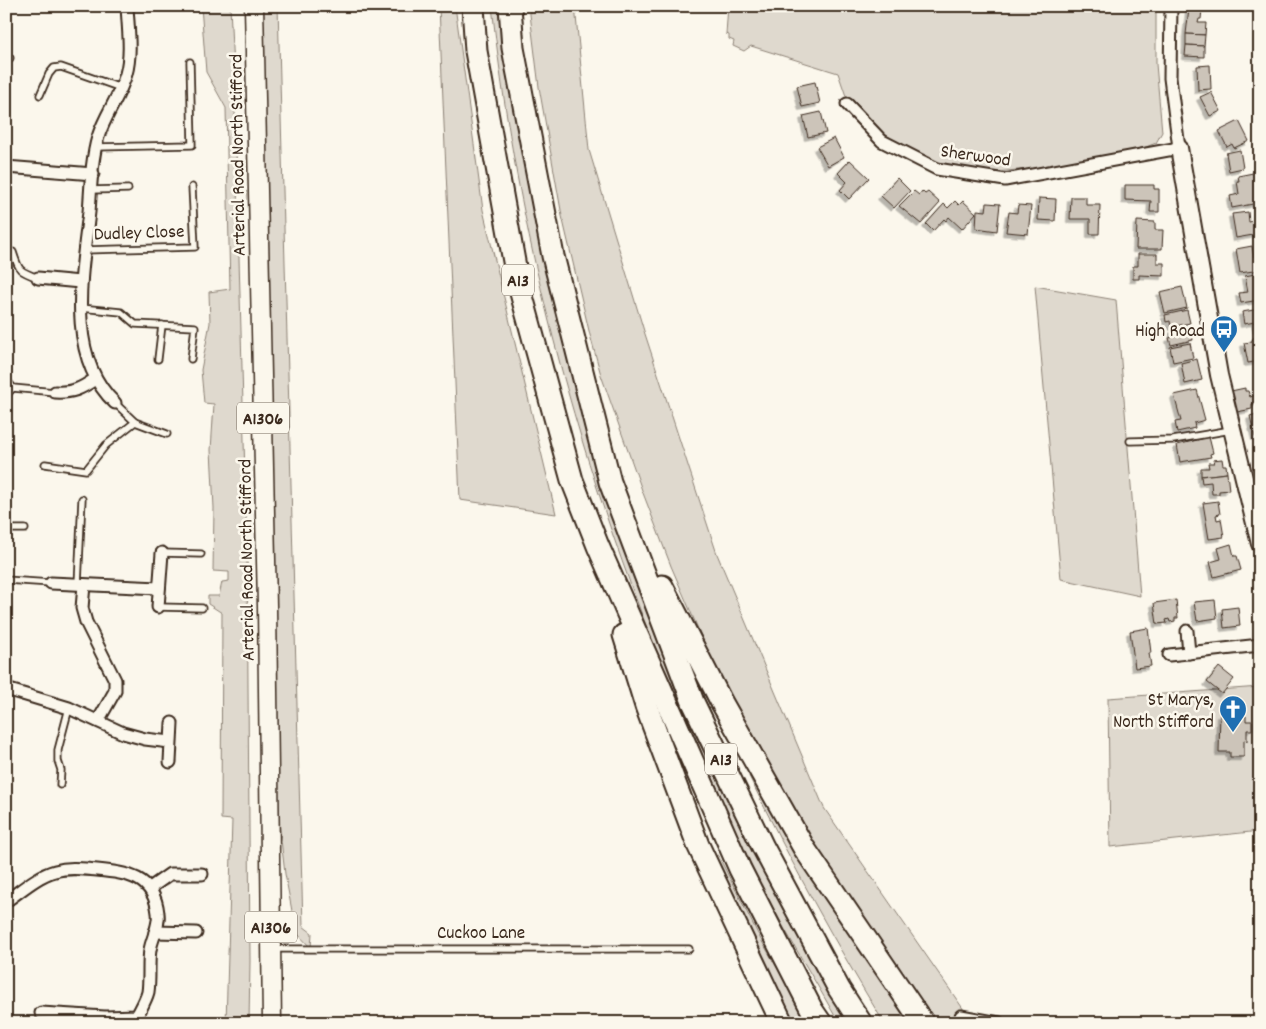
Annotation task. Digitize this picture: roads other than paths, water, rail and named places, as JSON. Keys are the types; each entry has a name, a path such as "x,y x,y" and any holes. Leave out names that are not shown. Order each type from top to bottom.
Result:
{"highway":[{"name":"A13","path":"473,6 476,51 517,278 572,480 598,546 740,870 812,1010 821,1023"},
{"name":"A13","path":"510,6 514,48 553,256 610,482 692,702 763,847 839,989 861,1023"},
{"name":"A13","path":"610,482 722,702 804,848 923,1023"},
{"name":"A13","path":"598,546 646,706 698,845 782,1023"}],"main road":[{"name":"Arterial Road North Stifford","path":"254,6 267,586 272,1023"}],"street":[{"name":"Dudley Close","path":"115,403 103,392 95,379 82,335 80,282 96,147 102,127 126,74 128,57 127,6"},
{"path":"1171,6 1170,78 1179,148 1208,321 1260,544"},
{"name":"Sherwood","path":"847,104 882,141 937,169 1005,180 1179,148"},
{"path":"6,167 92,174"},
{"path":"38,278 80,282"},
{"path":"55,392 67,393 77,391 95,379"},
{"path":"158,607 162,552"},
{"path":"50,583 159,588"},
{"path":"81,585 82,608 86,622 115,680 115,691 98,721"},
{"path":"1187,631 1190,653"},
{"path":"1169,656 1260,645"},
{"path":"6,689 69,708 123,733 145,739 170,742"},
{"path":"170,762 172,723"},
{"path":"6,901 41,876 71,868 125,873 140,879 150,888 156,901 159,915 151,947 148,991 138,1019 41,1013"},
{"path":"150,888 170,874 202,874"},
{"path":"155,932 196,933"},
{"path":"961,1016 999,1023"}],"lane":[{"path":"96,147 192,145 190,62"},
{"path":"40,95 49,74 54,68 61,67 121,88"},
{"name":"Dudley Close","path":"84,250 195,247 192,187"},
{"path":"91,190 128,189"},
{"path":"6,252 13,252 18,268 38,278"},
{"path":"81,308 121,312 135,324 195,327 191,359"},
{"path":"158,359 162,325"},
{"path":"6,379 13,388 55,392"},
{"path":"6,395 13,388"},
{"name":"Dudley Close","path":"115,403 135,422 167,434"},
{"path":"45,464 86,470 106,445 135,422"},
{"path":"1130,441 1173,440 1232,430"},
{"path":"81,585 82,500"},
{"path":"6,531 25,529"},
{"path":"162,552 201,554"},
{"path":"6,580 50,583"},
{"path":"158,607 202,608"},
{"path":"60,786 61,770 58,761 58,750 69,708"},
{"name":"Cuckoo Lane","path":"272,949 689,949"}],"place":[{"name":"High Road","path":"1224,353"},
{"name":"St Marys, North Stifford","path":"1233,733"}]}
